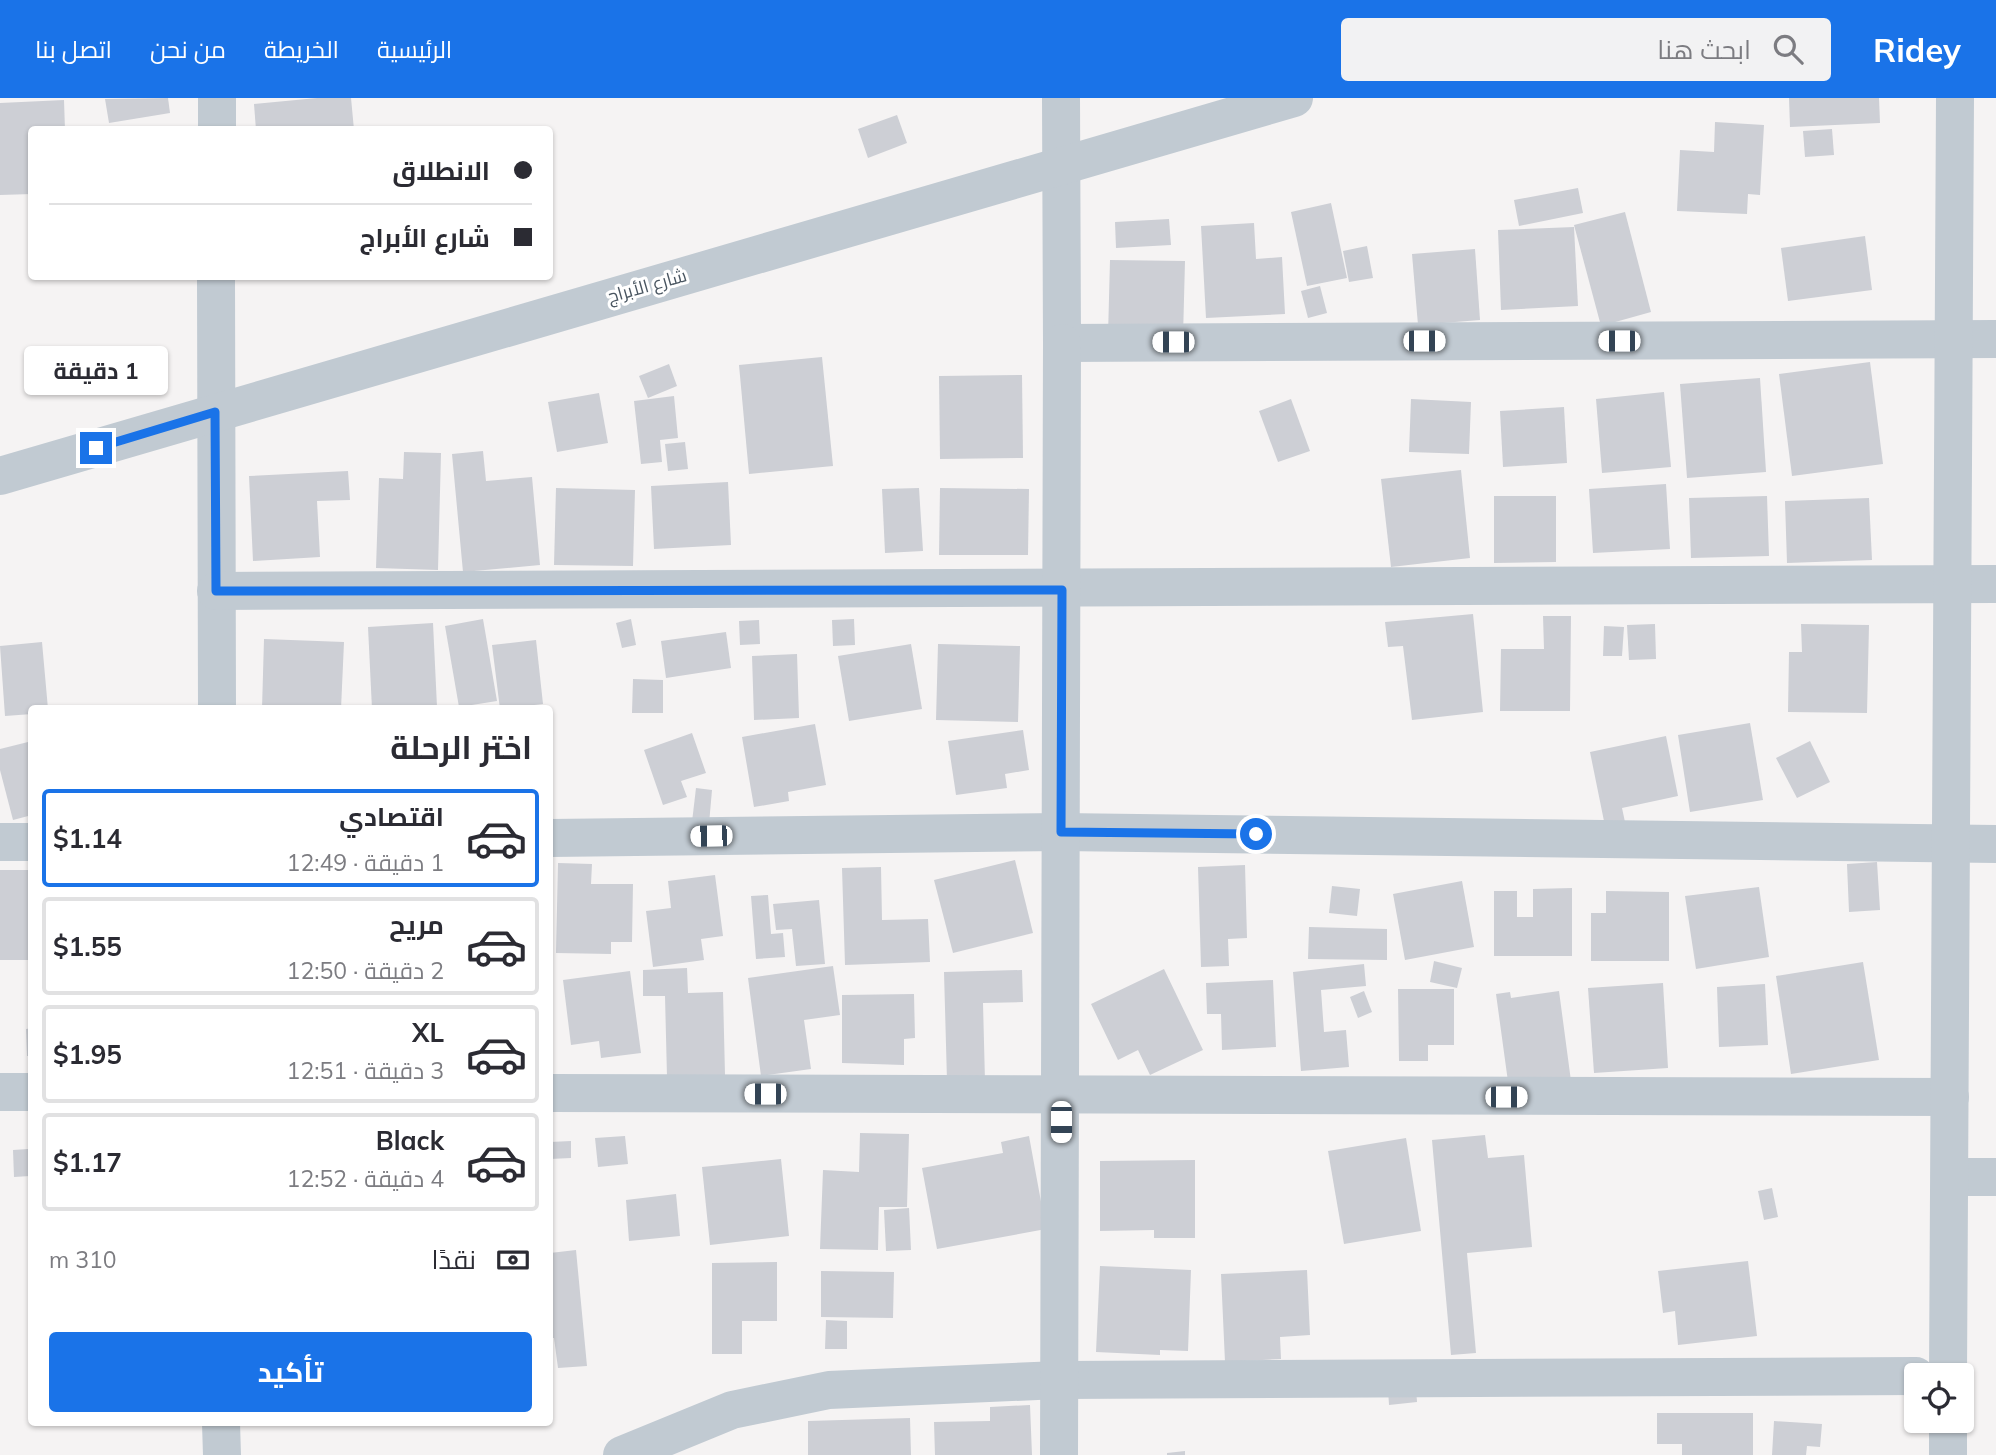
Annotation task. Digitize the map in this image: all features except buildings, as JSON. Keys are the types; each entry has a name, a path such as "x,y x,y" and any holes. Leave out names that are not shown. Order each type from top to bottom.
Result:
{"street":[{"path":"217,98 217,126"},
{"path":"1059,1455 1062,343 1059,166 1062,98"},
{"path":"1948,1363 1955,98"},
{"name":"شارع الأبراج","path":"0,476 1274,101"},
{"path":"216,280 217,705"},
{"path":"1062,343 1996,339"},
{"path":"216,591 1062,590 1996,584"},
{"path":"553,838 1061,832 1996,844"},
{"path":"0,842 28,842"},
{"path":"0,1092 28,1092"},
{"path":"553,1093 1950,1097"},
{"path":"1950,1177 1996,1177"},
{"path":"622,1455 732,1410 830,1390 1059,1380 1904,1376"},
{"path":"221,1426 222,1455"},
{"path":"1948,1433 1948,1455"}],"route":[{"path":"96,448 215,412 216,591 1062,590 1061,832 1256,834"}]}
